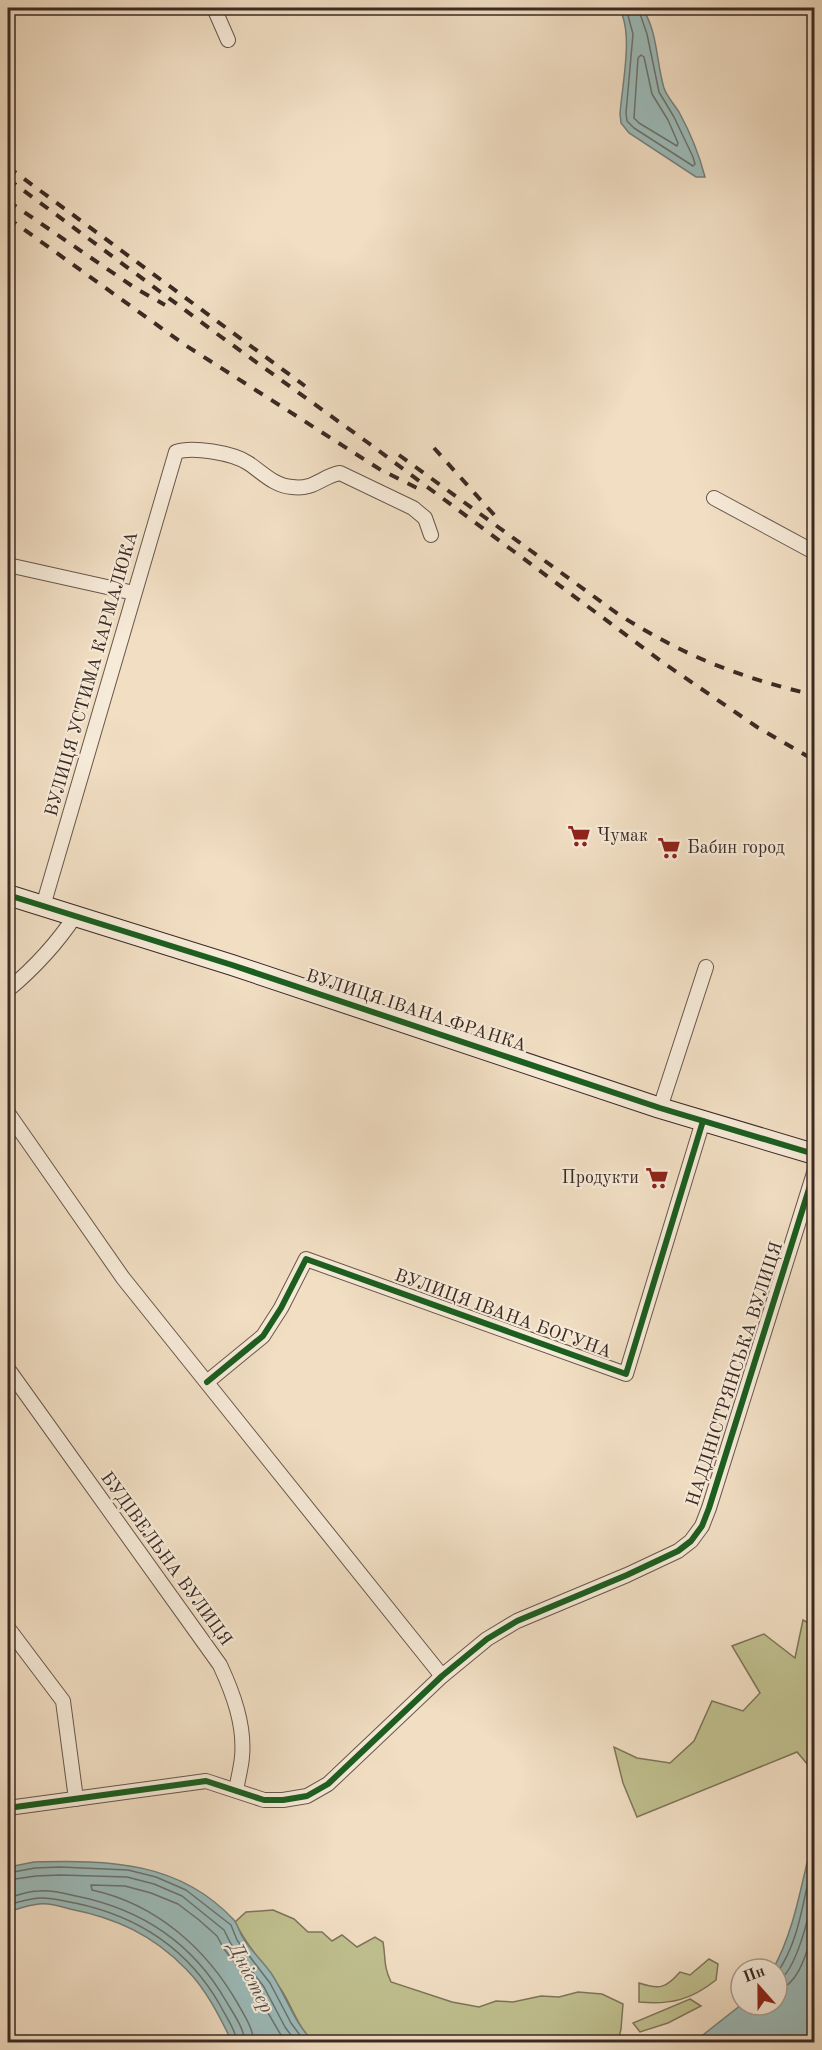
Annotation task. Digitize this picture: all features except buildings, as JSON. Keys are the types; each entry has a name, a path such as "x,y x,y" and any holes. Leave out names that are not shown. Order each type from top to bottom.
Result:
{"main road":[{"name":"ВУЛИЦЯ ІВАНА ФРАНКА","path":"8,895 232,965 660,1108 814,1154"}],"street":[{"path":"214,8 228,40"},
{"name":"ВУЛИЦЯ УСТИМА КАРМАЛЮКА","path":"43,906 176,453 187,448 229,456 245,461 277,484 293,488 316,485 340,473 413,508 425,518 431,534"},
{"path":"714,498 814,552"},
{"path":"8,565 134,593"},
{"path":"8,990 33,969 53,947 75,916"},
{"path":"660,1108 706,967"},
{"path":"8,1113 123,1278 442,1676"},
{"name":"ВУЛИЦЯ ІВАНА БОГУНА","path":"207,1382 263,1335 281,1308 306,1258 626,1374 703,1120"},
{"name":"НАДДНІСТРЯНСЬКА ВУЛИЦЯ","path":"236,1790 264,1800 307,1796 328,1784 442,1676 487,1639 517,1621 678,1551 691,1541 702,1526 710,1508 814,1173"},
{"name":"БУДІВЕЛЬНА ВУЛИЦЯ","path":"8,1369 220,1665 231,1689 242,1737 242,1757 236,1790"},
{"path":"8,1628 63,1701 76,1799"},
{"path":"8,1808 206,1781 236,1790"}],"green space":[{"path":"803,1620 814,1626 814,1772 797,1752 637,1817 623,1783 614,1747 637,1758 670,1763 694,1741 712,1701 743,1711 760,1693 732,1646 764,1634 795,1658"},
{"path":"273,1910 294,1919 308,1932 322,1932 332,1941 342,1935 357,1947 375,1937 383,1942 391,1982 452,2002 479,2007 496,2001 513,2002 541,1996 559,1997 578,1992 602,1994 623,2004 618,2042 314,2042 304,2031 282,1991 251,1949 235,1922 246,1912"},
{"path":"709,1959 718,1964 716,1980 707,1987 680,2000 661,2003 639,2002 639,1983 662,1986 680,1972 690,1975"},
{"path":"690,1999 701,2006 668,2023 640,2032 633,2023"}],"water":[{"path":"619,8 642,8 647,17 654,37 664,88 687,127 705,177 696,177 629,133 621,123 626,31"},
{"path":"814,1836 814,2042 694,2042 729,2014 729,2017 789,2017 789,1957 779,1957 793,1921"},
{"name":"Дністер","path":"34,1862 89,1862 142,1868 166,1875 213,1900 234,1920 245,1941 271,1973 301,2027 314,2042 232,2042 206,1994 186,1969 147,1937 118,1923 103,1917 47,1904 31,1905 8,1912 8,1867"}],"railway":[{"path":"8,167 305,386"},
{"path":"8,179 665,664 757,727 814,760"},
{"path":"8,201 135,288 165,305"},
{"path":"8,218 185,345 381,470 419,489"},
{"path":"434,448 496,517"},
{"path":"399,455 642,629 712,664 761,681 814,695"}],"cycle path":[{"path":"8,895 232,965 660,1108 814,1154"},
{"path":"207,1382 263,1336 281,1308 306,1259 626,1374 703,1121"},
{"path":"8,1808 206,1781 264,1800 307,1796 328,1784 442,1676 487,1639 517,1621 678,1551 691,1541 702,1526 709,1508 814,1173"}],"place":[{"name":"Чумак","path":"579,836"},
{"name":"Бабин город","path":"669,848"},
{"name":"Продукти","path":"657,1178"}]}
